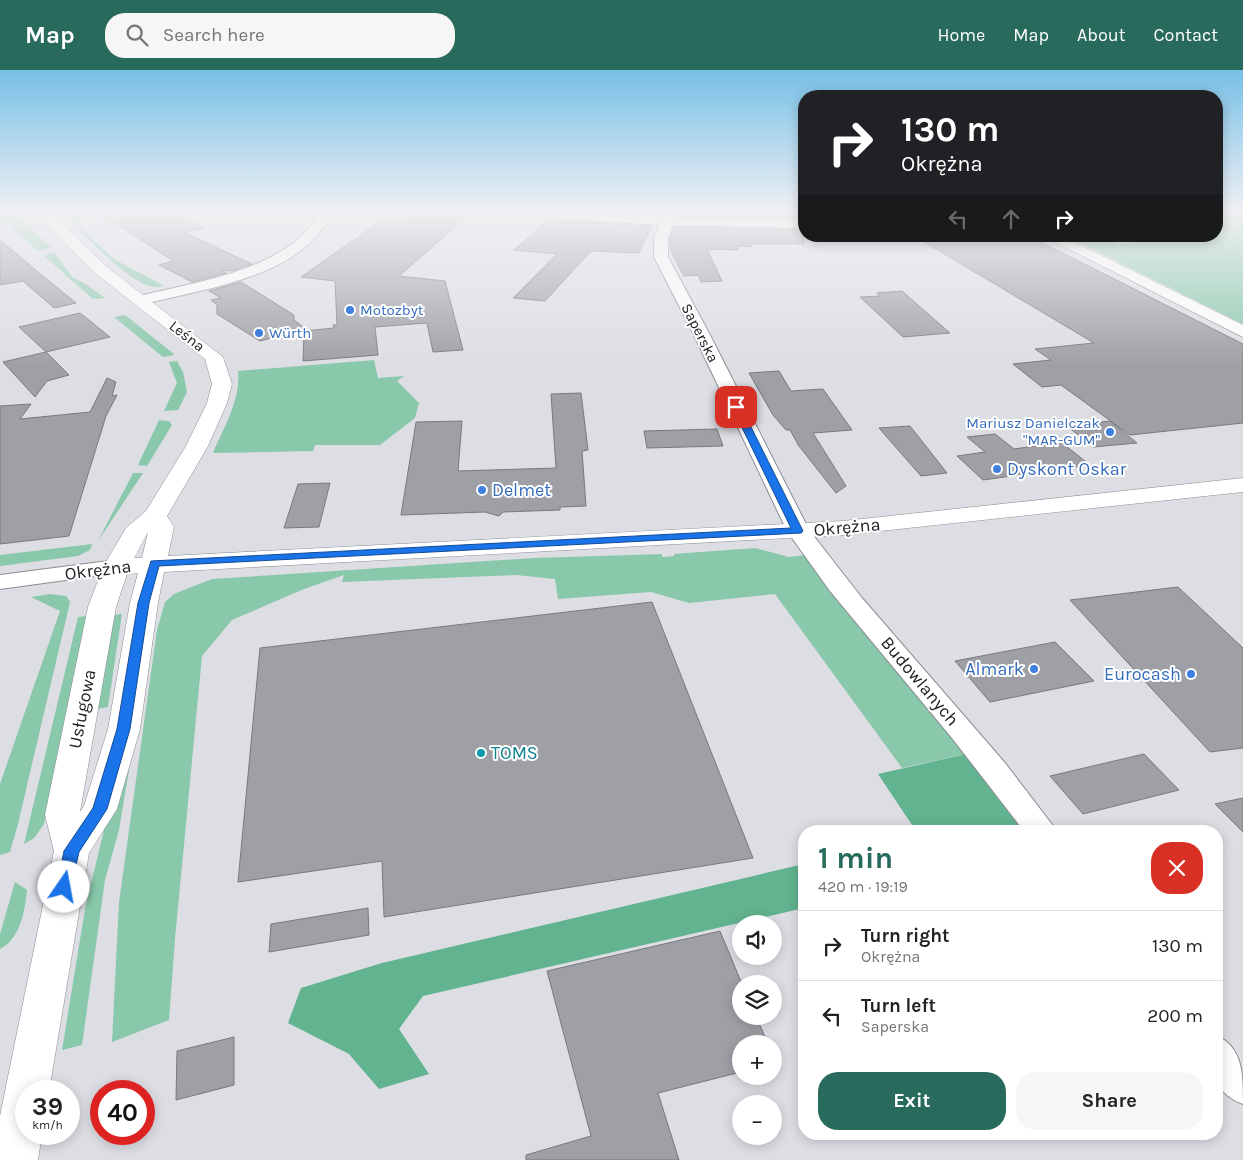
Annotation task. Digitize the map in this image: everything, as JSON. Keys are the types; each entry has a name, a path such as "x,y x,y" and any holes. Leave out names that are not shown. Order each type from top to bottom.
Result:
{"street":[{"name":"Leśna","path":"95,264 214,357 222,384 217,403 197,446 155,516 138,528 116,567"},
{"path":"140,300 227,277 262,264"},
{"name":"Saperska","path":"665,264 706,343 798,531"},
{"path":"1106,264 1243,332"},
{"name":"Okrężna","path":"0,582 155,563 798,531 882,525 1243,485"},
{"path":"155,516 162,527 155,563"},
{"name":"Budowlanych","path":"798,531 814,554 873,626 980,751 1036,825"},
{"name":"Usługowa","path":"28,1080 72,851 100,809 124,729 144,603 155,563"},
{"name":"Usługowa","path":"72,851 62,815 102,607 116,567"},
{"path":"1223,1061 1243,1086"},
{"name":"Usługowa","path":"15,1160 17,1145"}],"green space":[{"path":"53,264 63,264 72,277 105,298 93,299"},
{"path":"115,264 123,264 164,286 150,286 123,271"},
{"path":"1122,264 1243,264 1243,324"},
{"path":"125,315 174,355 163,357 114,317"},
{"path":"374,360 378,378 404,376 397,381 419,403 415,418 380,445 315,445 313,451 213,453 227,423 234,402 237,392 238,371"},
{"path":"177,361 183,372 187,392 178,410 164,411 177,383 169,362"},
{"path":"159,420 169,421 172,425 147,466 138,465"},
{"path":"133,473 143,473 98,541"},
{"path":"92,544 90,550 78,556 0,566 0,555"},
{"path":"755,548 789,557 814,554 980,751 902,768 775,594 689,603 651,592 558,599 555,579 516,575 342,582 344,575 304,589 232,620 202,656 169,1020 112,1042 119,902 157,630 165,602 174,594 212,579 534,558 662,554 662,557 674,556 674,554"},
{"path":"50,594 66,596 70,602 18,824 10,852 0,855 0,784 60,611 31,597"},
{"path":"122,614 108,707 98,709 114,615"},
{"path":"87,616 44,824 34,838 24,844 78,617"},
{"path":"133,746 119,830 105,880 82,1045 62,1050 85,909 104,830"},
{"path":"980,751 1036,825 912,825 878,774"},
{"path":"798,865 798,909 774,915 732,915 732,925 423,996 399,1029 429,1074 379,1089 349,1054 288,1023 301,988 382,963"},
{"path":"15,882 27,890 25,907 17,931 12,939 0,949 0,934"}],"building":[{"path":"0,264 29,264 76,303 54,308 23,281 0,285"},
{"path":"252,264 232,271 222,270 226,273 192,282 159,265"},
{"path":"320,264 413,264 399,276 445,281 463,350 433,352 427,323 375,327 378,355 303,361 304,331 334,328 333,325 337,325 335,281 301,277"},
{"path":"547,264 579,264 545,301 513,298"},
{"path":"678,264 714,264 722,281 701,282 698,275 684,276"},
{"path":"961,264 1084,264 1243,344 1243,423 1130,435 1061,385 1042,387 1013,364 1051,360 1035,349 1094,343"},
{"path":"241,282 294,315 294,320 306,329 260,341 217,314 217,305 211,300 221,298 209,291"},
{"path":"902,291 950,333 903,337 860,297 880,296 877,293"},
{"path":"80,313 110,337 46,352 19,327"},
{"path":"46,352 69,375 47,381 35,397 3,362"},
{"path":"779,371 791,391 823,389 852,430 813,433 846,486 836,493 799,446 790,430 786,430 773,415 749,373"},
{"path":"107,378 116,382 112,396 117,395 106,416 69,536 0,544 0,406 31,404 20,419 90,412"},
{"path":"581,393 588,450 582,451 586,506 560,507 560,510 503,512 499,516 485,512 401,515 416,422 462,421 458,471 556,468 551,394"},
{"path":"1110,421 1137,443 1093,447 1067,426"},
{"path":"910,426 947,473 921,476 879,428"},
{"path":"717,429 723,446 647,448 644,431"},
{"path":"995,434 1014,449 1061,442 1090,465 983,480 957,456 985,452 967,437"},
{"path":"330,483 319,527 284,528 298,484"},
{"name":"Eurocash","path":"1178,587 1243,648 1243,748 1210,752 1070,600"},
{"name":"TOMS","path":"652,602 753,858 384,917 382,861 238,882 260,648"},
{"name":"Almark","path":"1055,642 1094,681 990,702 955,661"},
{"path":"1144,754 1179,790 1083,814 1050,776"},
{"path":"1243,798 1243,832 1215,804"},
{"path":"368,908 369,935 269,952 271,924"},
{"path":"720,931 732,960 732,965 734,965 738,975 732,975 732,1025 760,1025 764,1035 732,1035 732,1074 658,1093 679,1160 526,1160 526,1155 591,1136 547,971"},
{"path":"234,1037 234,1085 176,1100 177,1051"}],"place":[{"name":"Motozbyt","path":"350,310"},
{"name":"Würth","path":"259,333"},
{"name":"Mariusz Danielczak \"MAR-GUM\"","path":"1110,432"},
{"name":"Dyskont Oskar","path":"997,469"},
{"name":"Delmet","path":"482,490"},
{"name":"Almark","path":"1034,669"},
{"name":"Eurocash","path":"1191,674"},
{"name":"TOMS","path":"481,753"}],"route":[{"path":"64,887 72,851 100,809 124,729 144,603 155,563 798,531 736,407"}]}
